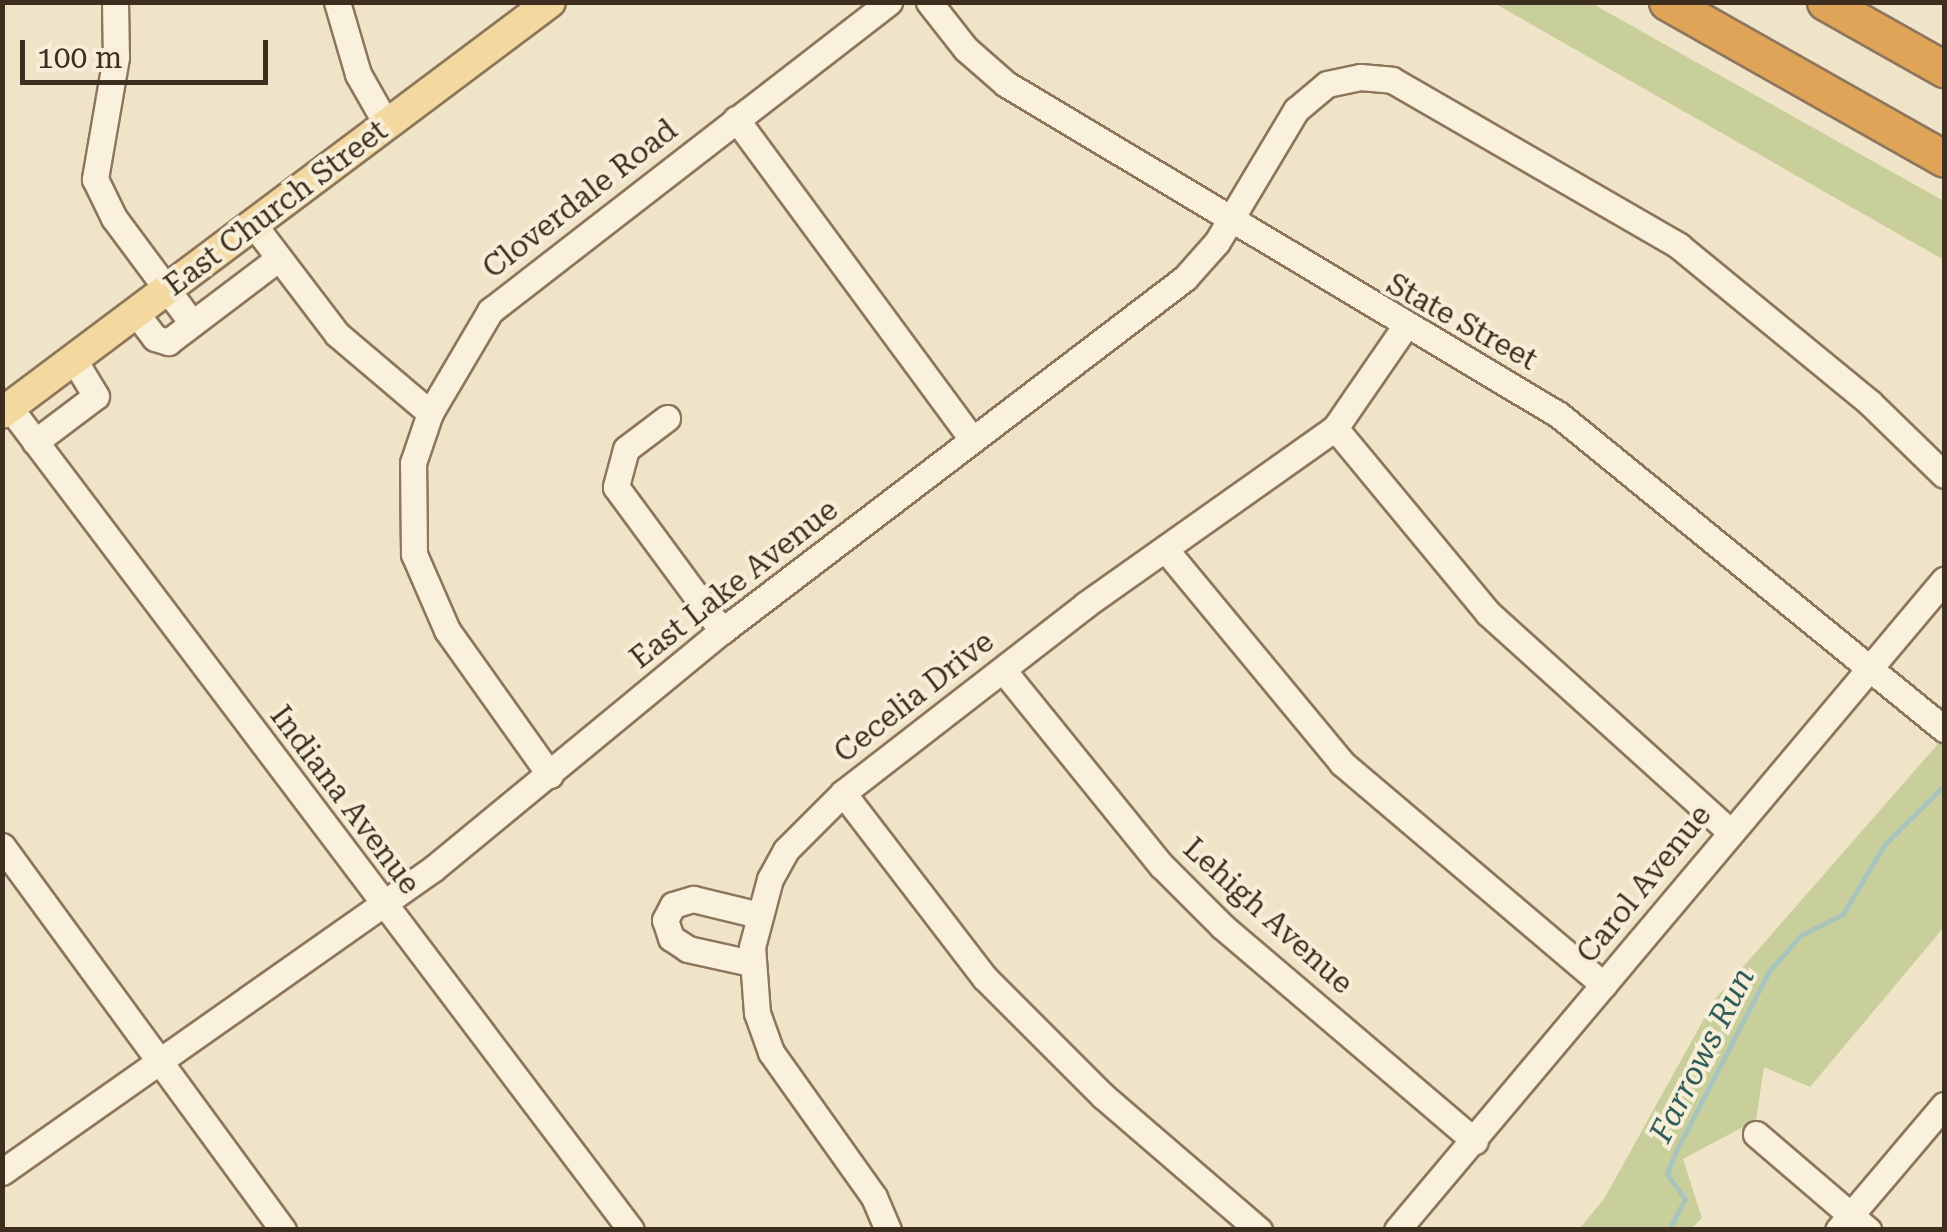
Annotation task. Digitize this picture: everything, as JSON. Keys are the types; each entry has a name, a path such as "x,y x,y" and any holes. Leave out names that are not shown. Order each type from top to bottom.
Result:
{"highway":[{"path":"1666,2 1944,158"},
{"path":"1825,2 1944,69"}],"main road":[{"name":"East Church Street","path":"6,410 550,2"}],"street":[{"path":"115,2 116,57 95,179 114,218 192,324"},
{"path":"337,2 358,74 387,126"},
{"name":"Cloverdale Road","path":"550,776 447,630 414,554 413,463 430,413 490,311 889,2"},
{"name":"State Street","path":"929,2 966,49 1006,84 1404,328 1472,360 1559,415 1944,729"},
{"name":"East Lake Avenue","path":"2,1172 382,904 550,776 722,631 1185,278 1229,222 1296,110 1327,84 1360,77 1392,80 1679,246 1870,403 1944,474"},
{"path":"736,120 972,440"},
{"path":"254,225 337,334 430,413"},
{"path":"212,257 236,290"},
{"path":"136,313 155,338 168,342 279,258"},
{"name":"Cecelia Drive","path":"888,1230 874,1197 771,1052 757,1013 750,963 759,914 786,850 843,793 1003,670 1336,428 1404,328"},
{"path":"36,442 96,396 74,360"},
{"name":"Indiana Avenue","path":"6,410 36,442 631,1230"},
{"path":"667,418 626,449 616,487 722,631"},
{"path":"1336,428 1488,613 1728,830"},
{"path":"1165,549 1342,764 1604,985"},
{"name":"Carol Avenue","path":"1396,1230 1475,1141 1728,830 1944,580"},
{"name":"Lehigh Avenue","path":"1003,670 1162,866 1210,914 1475,1141"},
{"path":"843,793 985,978 1103,1096 1258,1230"},
{"path":"2,846 163,1060 284,1230"},
{"path":"750,963 688,949 671,938 665,920 673,905 693,898 759,914"},
{"path":"1756,1134 1852,1225 1944,1105"}],"green space":[{"path":"1494,3 1591,3 1944,201 1944,260"},
{"path":"1944,737 1944,927 1810,1087 1764,1067 1756,1120 1683,1159 1702,1218 1691,1229 1578,1230 1604,1199 1715,999"}],"waterway":[{"name":"Farrows Run","path":"1669,1230 1685,1199 1667,1174 1675,1153 1769,971 1801,935 1843,914 1884,845 1944,785"}]}
